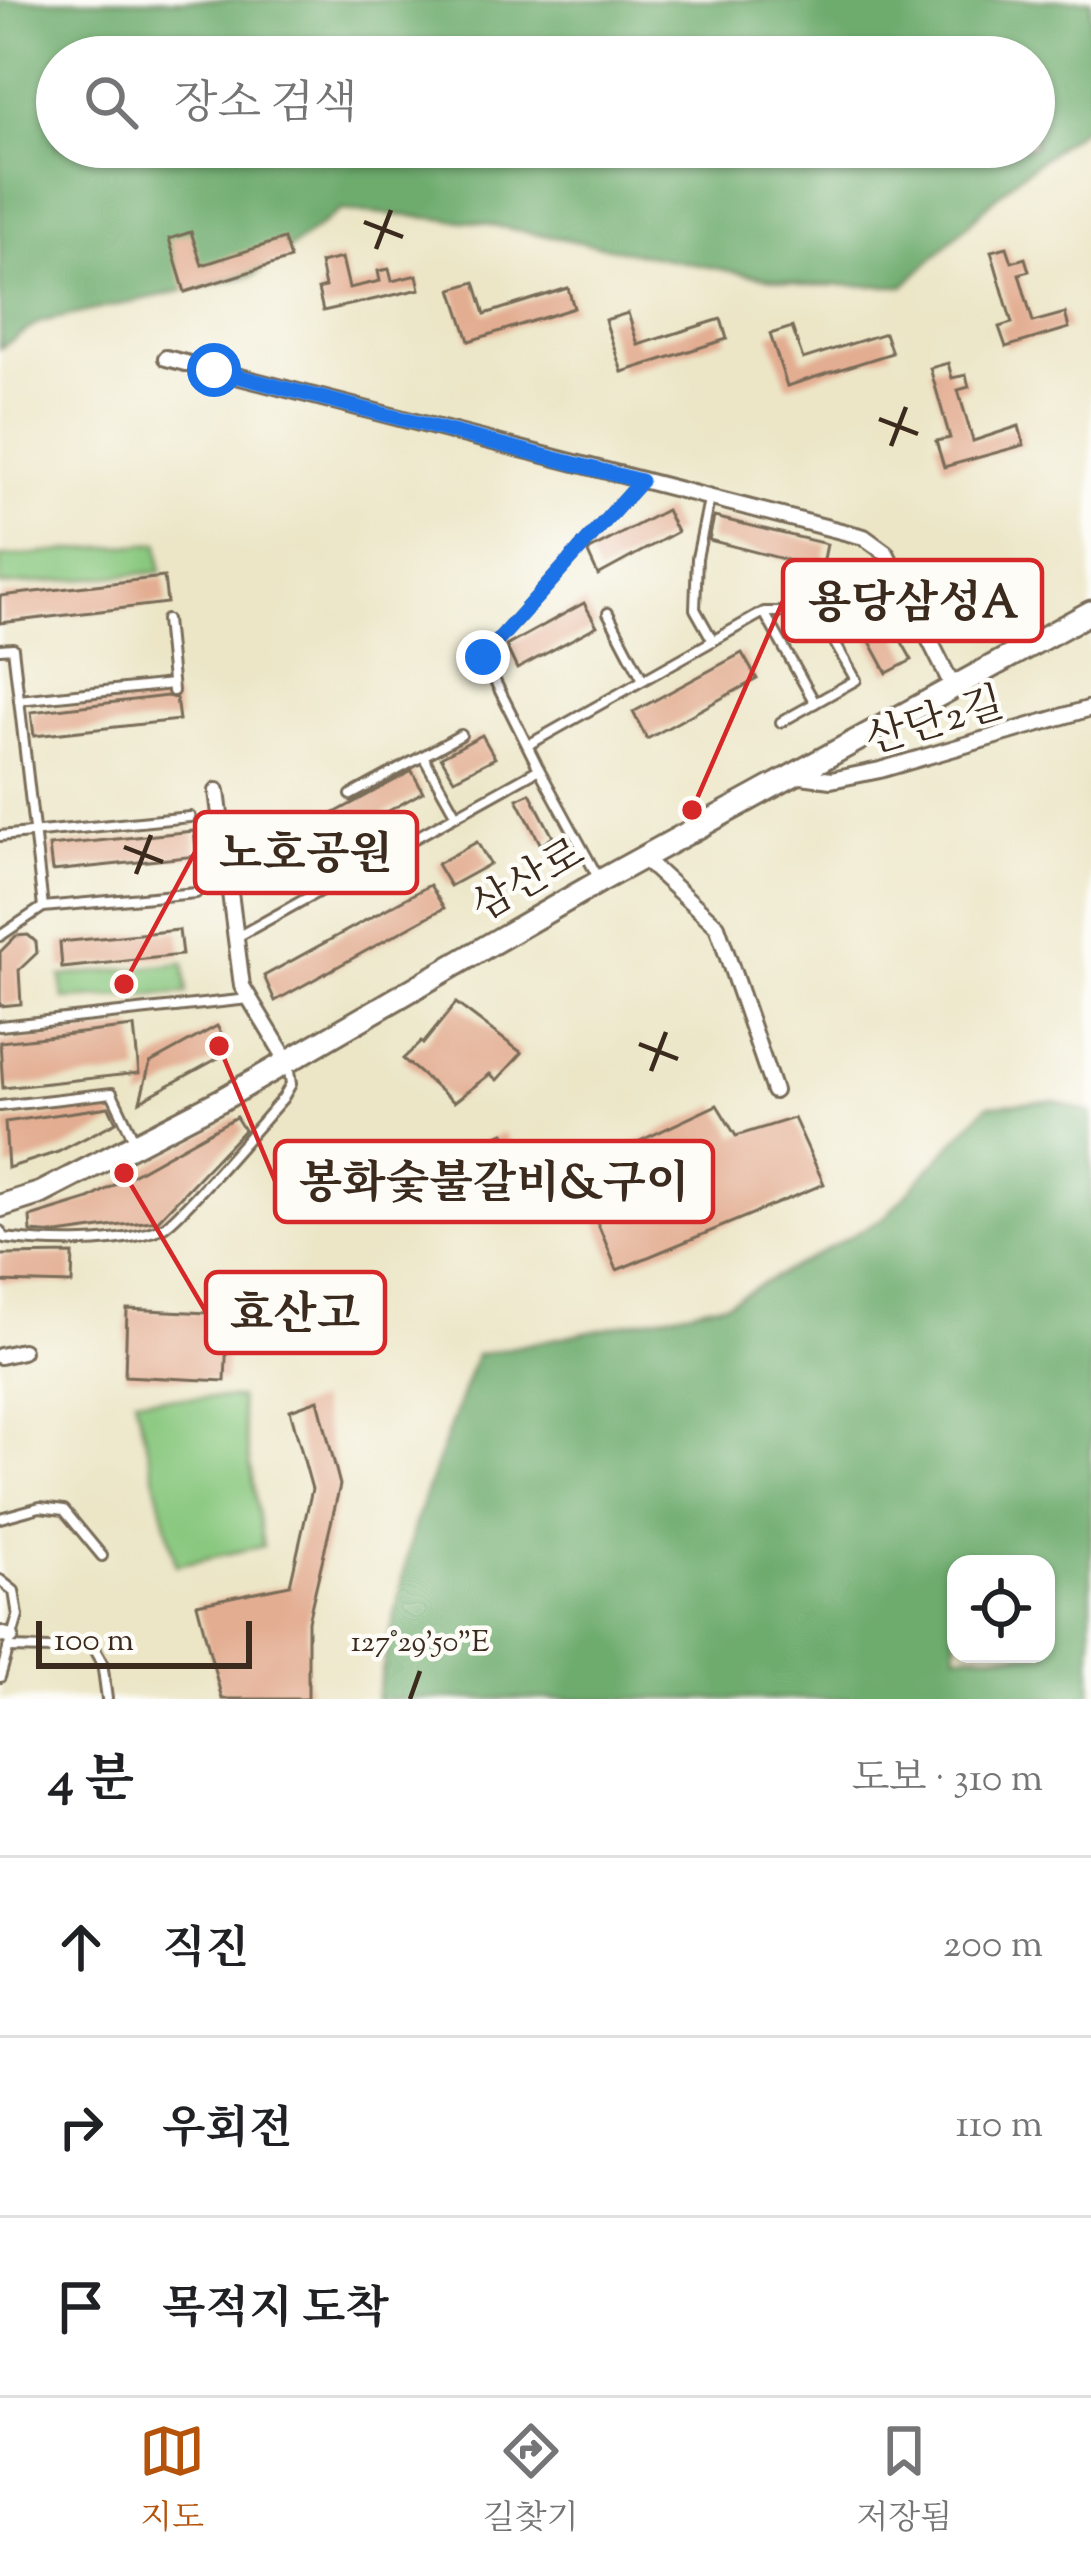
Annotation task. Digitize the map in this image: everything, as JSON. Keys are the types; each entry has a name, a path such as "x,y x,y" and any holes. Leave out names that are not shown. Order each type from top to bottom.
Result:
{"main road":[{"name":"삼산로","path":"0,1206 40,1193 288,1062 600,881 1091,613"}],"street":[{"path":"166,358 864,538 886,553 953,687"},
{"name":"산단2길","path":"794,775 831,780 880,770 1091,708"},
{"path":"217,790 242,986 288,1062"},
{"path":"643,858 717,926 775,1091"},
{"path":"0,1356 22,1351"}],"lane":[{"path":"600,881 483,657 641,481"},
{"path":"709,500 695,609 713,641"},
{"path":"528,746 764,612 817,612 856,680 781,722"},
{"path":"764,612 815,703"},
{"path":"608,613 644,680"},
{"path":"20,700 173,687 166,620"},
{"path":"0,649 14,648 43,907"},
{"path":"350,795 461,735"},
{"path":"423,756 456,815"},
{"path":"236,938 539,769"},
{"path":"0,836 190,818"},
{"path":"0,936 43,907 196,893"},
{"path":"0,1026 249,998"},
{"path":"0,1231 4,1238 30,1242 97,1241 166,1227 284,1098 291,1084 288,1062"},
{"path":"0,1106 112,1093 136,1144"},
{"path":"0,1518 40,1507 64,1510 102,1556"},
{"path":"0,1580 14,1591 18,1616 7,1640 0,1677"},
{"path":"7,1640 51,1649 75,1642 93,1646 102,1662 107,1699"}],"green space":[{"path":"0,0 1091,0 1091,122 1055,149 1055,36 36,36 36,168 1030,168 904,286 804,285 475,222 341,210 254,275 40,322 0,348"},
{"path":"159,543 161,572 0,586 0,557"},
{"path":"184,963 187,993 64,999 61,976"},
{"path":"1055,1101 1091,1113 1091,1699 376,1699 414,1526 476,1355 728,1302 884,1218 988,1105"},
{"path":"135,1398 239,1398 263,1546 176,1565"}],"building":[{"path":"191,232 202,265 284,239 290,259 185,292 169,239"},
{"path":"1007,247 1012,262 1025,258 1029,271 1019,274 1033,322 1065,313 1069,328 1006,347 999,327 1012,323 991,251"},
{"path":"342,258 349,288 380,281 378,271 389,269 392,281 417,275 420,289 323,311 318,289 325,287 320,263"},
{"path":"475,282 485,314 568,288 574,308 469,341 452,289"},
{"path":"628,313 638,345 721,319 727,339 622,372 605,320"},
{"path":"792,327 803,359 885,333 892,353 787,386 770,334"},
{"path":"948,363 952,378 966,375 969,387 958,390 973,441 1019,426 1024,445 944,467 936,441 950,438 930,368"},
{"path":"666,510 677,532 598,575 590,550"},
{"path":"714,517 827,544 822,569 709,540"},
{"path":"862,571 912,660 887,673 839,584"},
{"path":"164,577 167,603 0,623 0,596"},
{"path":"584,603 597,626 517,669 506,646"},
{"path":"742,653 757,679 647,739 633,712"},
{"path":"176,698 179,720 34,736 31,712"},
{"path":"482,735 495,758 454,779 441,757"},
{"path":"412,771 423,792 253,886 242,863"},
{"path":"530,793 553,837 541,845 517,799"},
{"path":"194,831 197,856 52,871 49,846"},
{"path":"477,842 490,864 450,886 437,864"},
{"path":"430,885 444,908 275,1001 264,976"},
{"path":"179,930 182,955 62,968 60,942"},
{"path":"28,935 36,942 37,953 19,970 21,1004 0,1006 0,952 16,936"},
{"path":"456,1003 522,1053 497,1080 490,1074 454,1102 403,1059 423,1044"},
{"path":"217,1026 231,1051 140,1101 150,1063"},
{"path":"134,1027 139,1073 3,1088 0,1042"},
{"path":"717,1105 736,1136 794,1118 824,1184 617,1270 576,1171"},
{"path":"109,1107 116,1122 58,1152 8,1168 5,1122"},
{"path":"236,1117 244,1130 158,1220 58,1234 31,1232 30,1217 89,1199"},
{"path":"504,1133 520,1160 441,1191 432,1163"},
{"path":"73,1254 72,1284 0,1282 0,1255"},
{"path":"127,1309 228,1314 225,1381 125,1376"},
{"path":"318,1400 340,1485 308,1621 308,1699 222,1699 197,1604 290,1585 312,1489 290,1410"}],"place":[{"name":"용당삼성A","path":"692,810"},
{"name":"노호공원","path":"124,984"},
{"name":"봉화숯불갈비&구이","path":"219,1046"},
{"name":"효산고","path":"124,1173"}],"route":[{"path":"214,370 641,481 483,657"}]}
